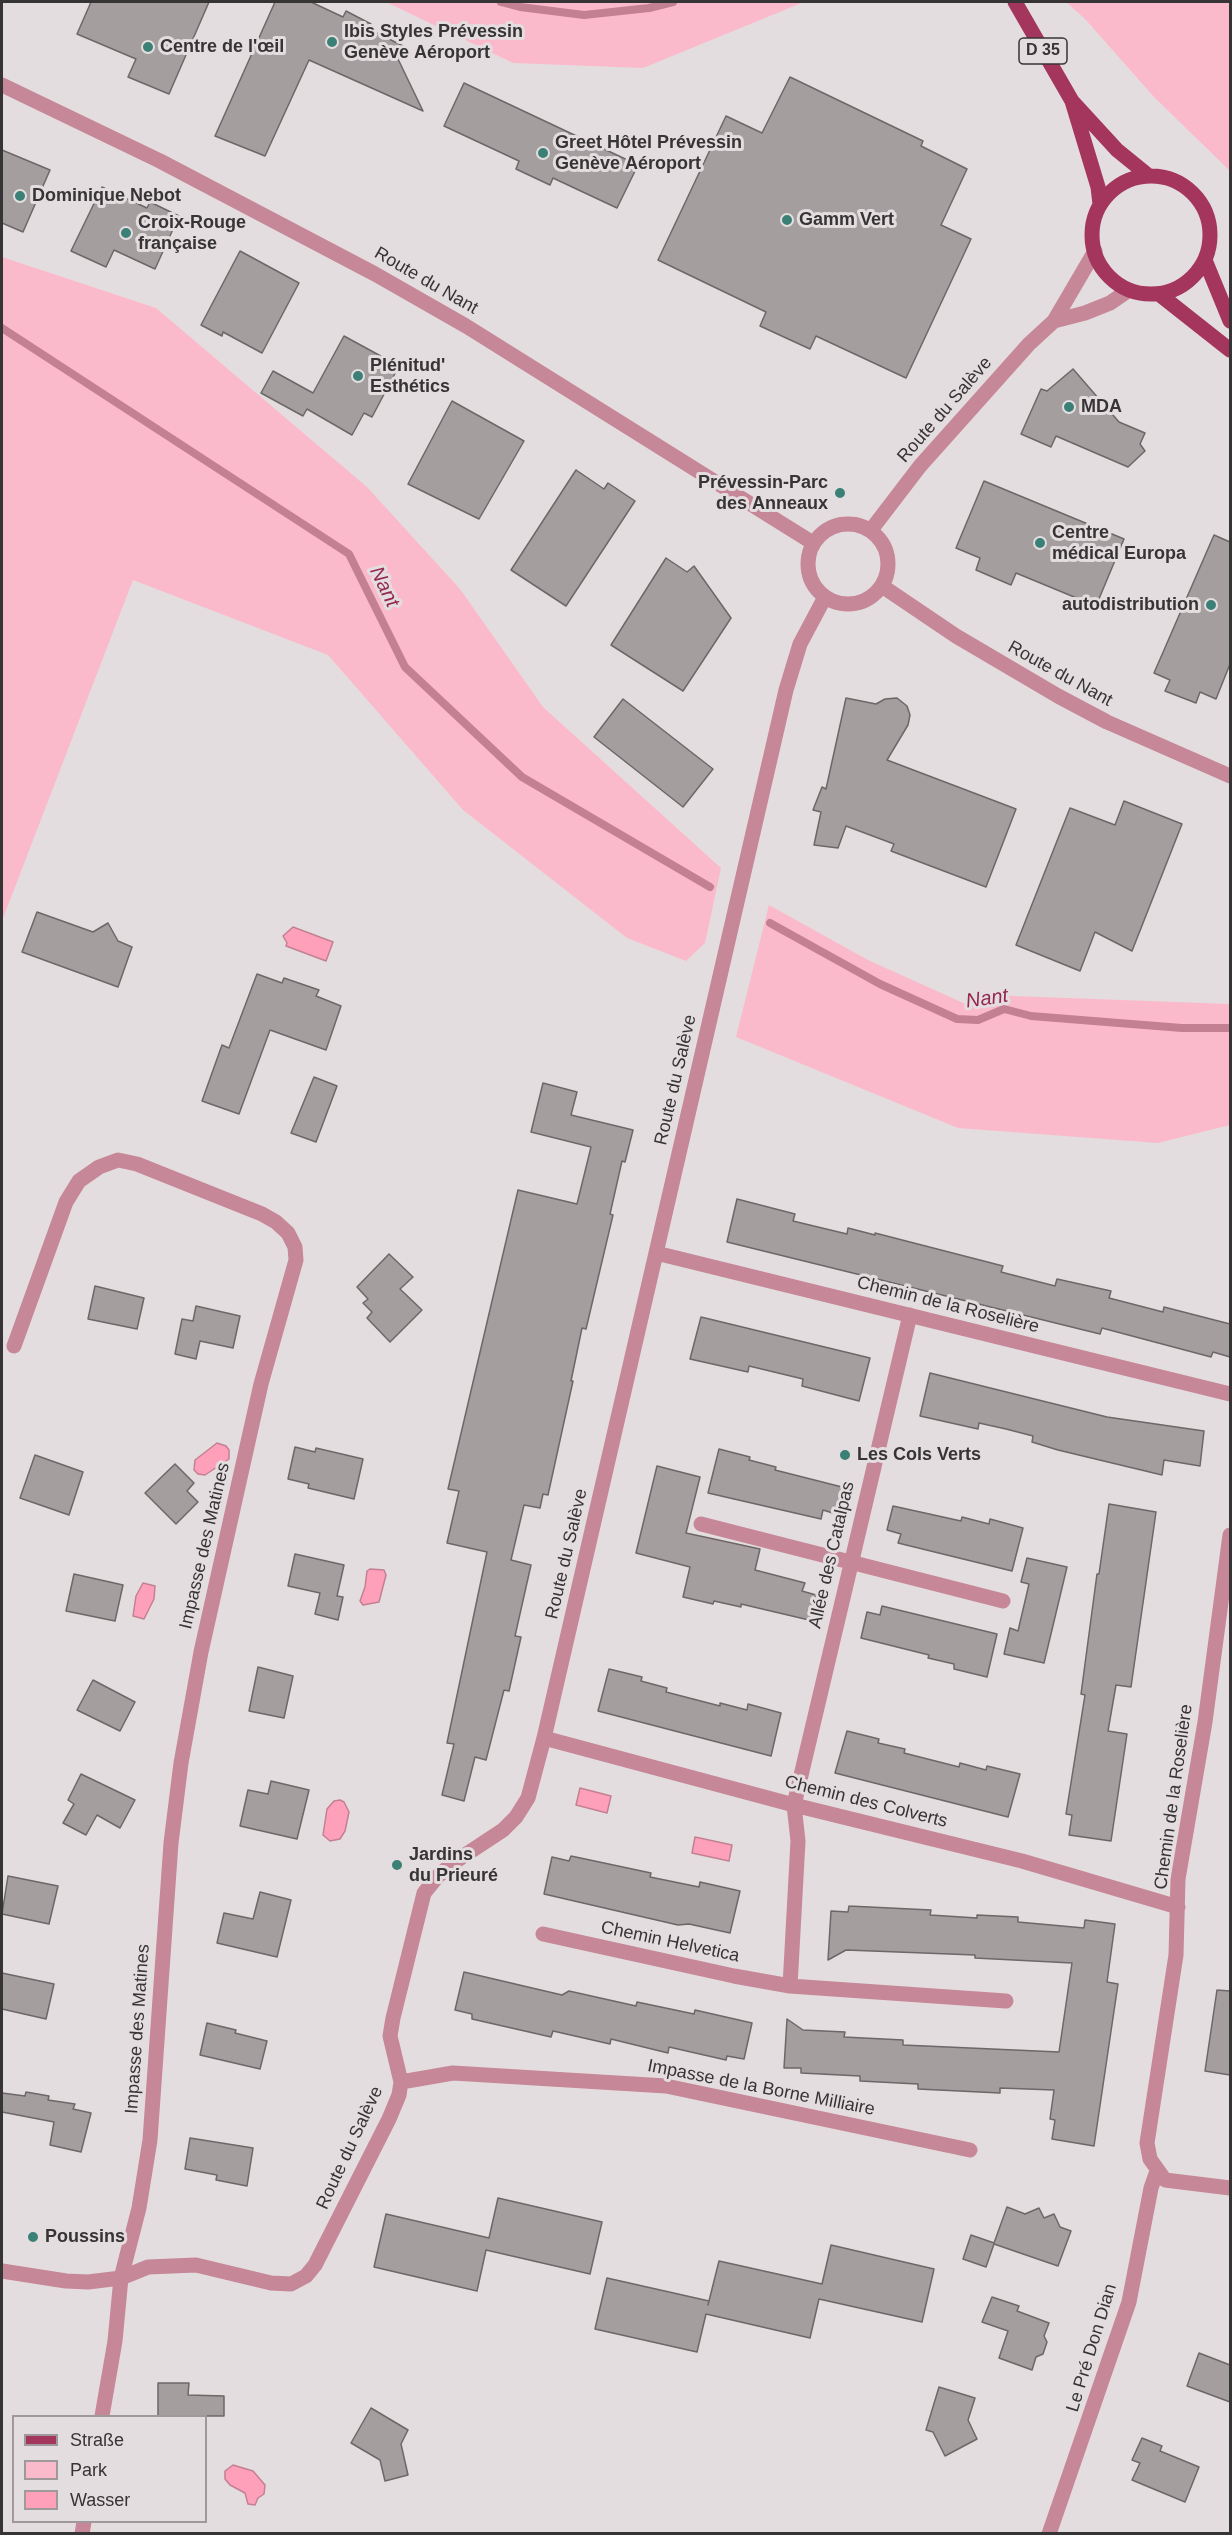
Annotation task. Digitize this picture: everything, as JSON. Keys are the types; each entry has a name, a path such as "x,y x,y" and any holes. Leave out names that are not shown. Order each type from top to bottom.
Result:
{"main road":[{"name":"D 35","path":"1015,2 1072,101 1117,150 1149,176"},
{"name":"D 35","path":"1072,101 1101,204"},
{"path":"1149,176 1178,183 1200,202 1207,216 1210,230 1205,260 1197,272 1186,283 1159,294 1143,294 1129,290 1115,282 1104,271 1095,251 1092,231 1101,204 1120,185 1134,178 1149,176"},
{"path":"1205,260 1230,321"},
{"path":"1159,294 1230,350"}],"street":[{"name":"Route du Nant","path":"2,85 180,171 375,274 599,408 813,543"},
{"name":"Route du Salève","path":"870,531 920,466 1029,344 1054,321 1065,298 1095,251"},
{"name":"Route du Salève","path":"1054,321 1110,303 1129,290"},
{"path":"856,524 870,531 883,544 888,561 888,570 882,586 868,599 851,604 833,602 818,592 809,577 808,559 813,543 825,531 839,525 856,524"},
{"name":"Route du Nant","path":"882,586 956,636 1058,696 1107,722 1230,776"},
{"name":"Route du Salève","path":"2,2271 88,2282 121,2278 148,2267 196,2265 271,2283 291,2284 306,2276 315,2265 389,2119 399,2095 401,2082 390,2036 424,1893 453,1863 503,1830 516,1817 528,1798 544,1738 786,690 800,644 825,597"},
{"name":"Impasse des Matines","path":"14,1346 66,1202 79,1181 99,1167 118,1161 137,1164 262,1214 282,1227 296,1247 296,1260 261,1384 206,1630 181,1763 171,1843 150,2140 139,2208 121,2278 115,2341 102,2415"},
{"name":"Chemin de la Roselière","path":"656,1253 1230,1394"},
{"name":"Allée des Catalpas","path":"794,1805 910,1315"},
{"path":"701,1524 1003,1600"},
{"name":"Chemin de la Roselière","path":"1157,2171 1150,2159 1147,2143 1173,1979 1178,1879 1205,1722 1230,1535"},
{"name":"Chemin des Colverts","path":"544,1738 794,1805 1022,1861 1178,1907"},
{"path":"790,1986 798,1841 794,1805"},
{"name":"Chemin Helvetica","path":"543,1934 734,1977 790,1986 1006,2001"},
{"name":"Impasse de la Borne Milliaire","path":"401,2082 453,2073 666,2086 970,2151"},
{"path":"1157,2171 1166,2180 1176,2183 1230,2188"},
{"name":"Le Pré Don Dian","path":"1049,2534 1129,2302 1151,2188 1157,2171"}],"green space":[{"path":"386,2 804,2 643,68 513,63"},
{"path":"1066,2 1230,2 1230,171 1154,97 1085,19"},
{"path":"2,257 156,308 367,487 460,589 543,707 721,868 705,943 686,961 627,938 463,810 328,655 133,580 2,921"},
{"path":"769,905 868,960 970,1006 985,995 1230,1004 1230,1125 1158,1143 958,1128 736,1037"}],"water":[{"path":"293,927 333,942 326,961 286,946 287,943 283,936"},
{"path":"217,1443 226,1446 229,1450 229,1459 205,1475 198,1474 194,1470 195,1460"},
{"path":"370,1569 384,1570 386,1575 379,1602 363,1605 360,1601 367,1571"},
{"path":"143,1583 155,1586 154,1599 144,1619 133,1616 136,1596"},
{"path":"580,1788 611,1796 607,1813 576,1805"},
{"path":"334,1801 344,1802 349,1812 345,1831 340,1839 330,1841 323,1835 327,1809"},
{"path":"695,1837 732,1845 729,1861 692,1853"},
{"path":"233,2465 253,2471 265,2485 264,2494 258,2498 255,2505 248,2504 245,2493 230,2485 225,2479 225,2471"}],"building":[{"name":"Centre de l'œil","path":"91,2 209,2 169,94 128,77 136,59 77,34"},
{"path":"275,2 311,2 343,17 346,11 371,24 369,29 405,47 398,59 423,111 309,60 265,156 215,136"},
{"name":"Gamm Vert","path":"790,77 923,141 921,146 967,169 941,225 971,239 906,378 816,336 810,349 760,326 766,312 658,260 726,116 762,133"},
{"path":"464,83 638,165 617,208 553,178 550,185 516,169 519,161 444,126"},
{"name":"Dominique Nebot","path":"2,150 50,170 23,232 2,223"},
{"name":"Croix-Rouge française","path":"102,187 147,208 150,202 179,216 155,269 114,250 106,267 71,251"},
{"path":"240,251 299,283 262,353 223,332 222,336 201,325"},
{"name":"Plénitud' Esthétics","path":"344,336 399,366 372,417 364,413 352,435 307,409 303,416 261,393 273,371 313,393"},
{"name":"MDA","path":"1073,369 1119,422 1145,433 1140,444 1145,451 1128,467 1056,436 1051,447 1021,434 1041,389 1047,391"},
{"path":"452,401 524,441 479,519 408,484"},
{"path":"576,470 604,489 608,483 635,501 566,606 511,570"},
{"name":"Centre médical Europa","path":"984,481 1124,539 1096,606 1016,573 1011,585 976,570 980,558 956,548"},
{"name":"autodistribution","path":"1214,535 1230,542 1230,664 1216,699 1200,692 1196,703 1165,691 1170,680 1154,673"},
{"path":"666,558 687,572 694,566 731,618 683,691 611,645"},
{"path":"846,698 876,704 885,699 897,698 907,706 910,715 908,725 887,760 1016,809 986,887 891,851 894,844 846,826 838,848 814,845 821,812 813,810 822,787 826,789"},
{"path":"623,699 713,769 683,807 594,737"},
{"path":"1124,801 1182,824 1132,951 1095,932 1080,971 1016,945 1070,808 1115,825"},
{"path":"37,912 93,932 108,923 118,941 132,947 118,987 22,952"},
{"path":"257,974 282,983 284,978 319,990 316,996 341,1006 326,1050 270,1030 239,1114 202,1101 222,1045 229,1048"},
{"path":"314,1077 337,1086 316,1142 291,1133"},
{"path":"543,1083 577,1092 571,1115 633,1130 625,1162 622,1161 610,1214 613,1215 586,1329 582,1328 548,1495 543,1494 540,1508 524,1505 511,1560 531,1565 515,1636 521,1637 509,1691 504,1690 486,1760 475,1757 464,1801 442,1795 454,1744 447,1743 487,1552 447,1543 459,1491 448,1489 518,1190 577,1204 591,1147 531,1132"},
{"path":"737,1199 795,1214 793,1221 847,1234 848,1228 875,1235 875,1233 1003,1266 1001,1272 1055,1286 1057,1279 1111,1291 1109,1298 1163,1312 1164,1307 1230,1324 1230,1357 1213,1352 1211,1357 1102,1328 1100,1334 727,1242"},
{"path":"389,1254 413,1277 400,1289 422,1310 390,1342 367,1318 372,1312 363,1303 368,1299 357,1287"},
{"path":"95,1286 144,1298 137,1329 88,1319"},
{"path":"196,1306 240,1316 233,1348 200,1341 196,1359 175,1354 182,1319 193,1321"},
{"path":"701,1317 870,1358 859,1401 802,1386 803,1379 749,1366 748,1372 690,1359"},
{"path":"930,1373 1107,1417 1204,1431 1200,1466 1164,1460 1162,1475 1058,1450 1032,1442 1033,1436 1006,1429 979,1423 978,1429 920,1416"},
{"path":"295,1447 315,1452 316,1448 363,1459 354,1499 308,1488 309,1484 288,1479"},
{"path":"719,1449 750,1457 749,1460 776,1467 775,1470 842,1487 836,1514 823,1510 821,1519 708,1493"},
{"path":"35,1455 83,1472 69,1515 20,1498"},
{"path":"175,1464 194,1483 187,1491 198,1502 176,1524 145,1493"},
{"path":"657,1466 700,1477 686,1533 760,1549 755,1570 805,1583 802,1591 816,1595 809,1620 741,1604 741,1607 714,1601 713,1604 683,1597 690,1567 636,1553"},
{"path":"1109,1504 1156,1512 1131,1687 1116,1685 1108,1731 1127,1734 1111,1841 1069,1835 1072,1815 1066,1814 1085,1695 1081,1694"},
{"path":"893,1506 961,1521 962,1517 989,1524 990,1519 1023,1528 1012,1571 898,1543 901,1534 887,1530"},
{"path":"295,1554 344,1565 337,1596 343,1597 338,1620 315,1614 320,1593 288,1586"},
{"path":"1027,1558 1067,1567 1044,1663 1004,1654 1010,1628 1018,1631 1029,1584 1021,1582"},
{"path":"74,1574 123,1585 115,1621 66,1611"},
{"path":"882,1606 997,1634 987,1677 954,1669 954,1664 928,1658 929,1655 861,1638 867,1612 880,1615"},
{"path":"258,1667 293,1676 284,1718 249,1711"},
{"path":"609,1669 642,1677 641,1681 667,1688 666,1692 720,1706 720,1703 747,1710 748,1704 781,1713 771,1756 598,1711"},
{"path":"93,1680 135,1702 120,1731 77,1710"},
{"path":"847,1731 879,1739 878,1743 905,1749 904,1753 959,1767 960,1763 986,1770 987,1766 1020,1774 1008,1817 835,1773"},
{"path":"81,1774 135,1800 120,1828 97,1815 86,1835 63,1823 74,1804 68,1800"},
{"path":"271,1781 309,1790 297,1839 240,1826 248,1790 268,1794"},
{"path":"571,1856 651,1873 650,1877 699,1887 700,1882 740,1891 730,1933 689,1924 678,1925 544,1894 552,1857 569,1861"},
{"path":"8,1876 58,1886 49,1924 2,1914"},
{"path":"260,1892 291,1900 277,1957 217,1943 224,1913 253,1919"},
{"path":"849,1906 931,1910 930,1915 977,1918 977,1915 1018,1917 1018,1922 1084,1928 1085,1920 1115,1924 1107,1982 1118,1984 1094,2146 1052,2139 1055,2120 1050,2119 1054,2090 1000,2088 1000,2093 918,2089 918,2084 860,2081 860,2076 801,2073 801,2068 784,2068 787,2019 803,2030 845,2032 844,2037 903,2040 903,2045 1059,2052 1072,1963 975,1958 975,1955 846,1950 828,1960 831,1911 848,1912"},
{"path":"464,1972 562,1995 569,1991 636,2006 637,2002 694,2014 695,2010 752,2023 744,2059 727,2056 726,2060 669,2047 668,2053 611,2039 610,2044 553,2031 551,2037 472,2019 472,2014 455,2010"},
{"path":"2,1973 54,1984 46,2019 2,2009"},
{"path":"1217,1990 1230,1991 1230,2075 1205,2071"},
{"path":"207,2023 267,2041 260,2069 200,2055"},
{"path":"26,2092 49,2096 48,2100 75,2104 73,2109 91,2113 81,2152 50,2145 54,2122 2,2112 2,2093 25,2096"},
{"path":"190,2138 253,2148 247,2186 216,2180 217,2175 185,2169"},
{"path":"498,2198 602,2222 590,2274 486,2250 477,2291 374,2267 386,2214 489,2238"},
{"path":"1007,2207 1025,2214 1039,2208 1044,2218 1054,2214 1060,2227 1071,2231 1058,2266 994,2244 986,2267 963,2259 971,2235 994,2243"},
{"path":"831,2245 934,2269 922,2322 819,2299 810,2338 706,2314 697,2352 595,2329 607,2278 709,2301 719,2261 822,2284"},
{"path":"992,2297 1019,2306 1017,2311 1049,2323 1044,2336 1047,2342 1043,2354 1036,2357 1032,2370 999,2358 1008,2331 982,2322"},
{"path":"1199,2353 1230,2365 1230,2402 1187,2386"},
{"path":"158,2383 189,2383 188,2395 224,2396 224,2416 158,2415"},
{"path":"939,2387 975,2398 968,2420 977,2439 945,2456 933,2432 926,2430"},
{"path":"371,2408 408,2430 401,2444 408,2475 385,2481 380,2460 351,2443"},
{"path":"1142,2438 1162,2446 1160,2451 1199,2467 1185,2502 1132,2480 1140,2463 1132,2460"}],"waterway":[{"name":"Nant","path":"501,2 520,7 584,15 649,8 673,2"},
{"name":"Nant","path":"2,328 349,554 405,667 522,777 710,887"},
{"name":"Nant","path":"770,923 880,984 957,1019 978,1020 1004,1009 1031,1016 1182,1028 1230,1028"}],"place":[{"name":"Ibis Styles Prévessin Genève Aéroport","path":"332,42"},
{"name":"Centre de l'œil","path":"148,47"},
{"name":"Greet Hôtel Prévessin Genève Aéroport","path":"543,153"},
{"name":"Dominique Nebot","path":"20,196"},
{"name":"Gamm Vert","path":"787,220"},
{"name":"Croix-Rouge française","path":"126,233"},
{"name":"Plénitud' Esthétics","path":"358,376"},
{"name":"MDA","path":"1069,407"},
{"name":"Prévessin-Parc des Anneaux","path":"840,493"},
{"name":"Centre médical Europa","path":"1040,543"},
{"name":"autodistribution","path":"1211,605"},
{"name":"Les Cols Verts","path":"845,1455"},
{"name":"Jardins du Prieuré","path":"397,1865"},
{"name":"Poussins","path":"33,2237"}]}
